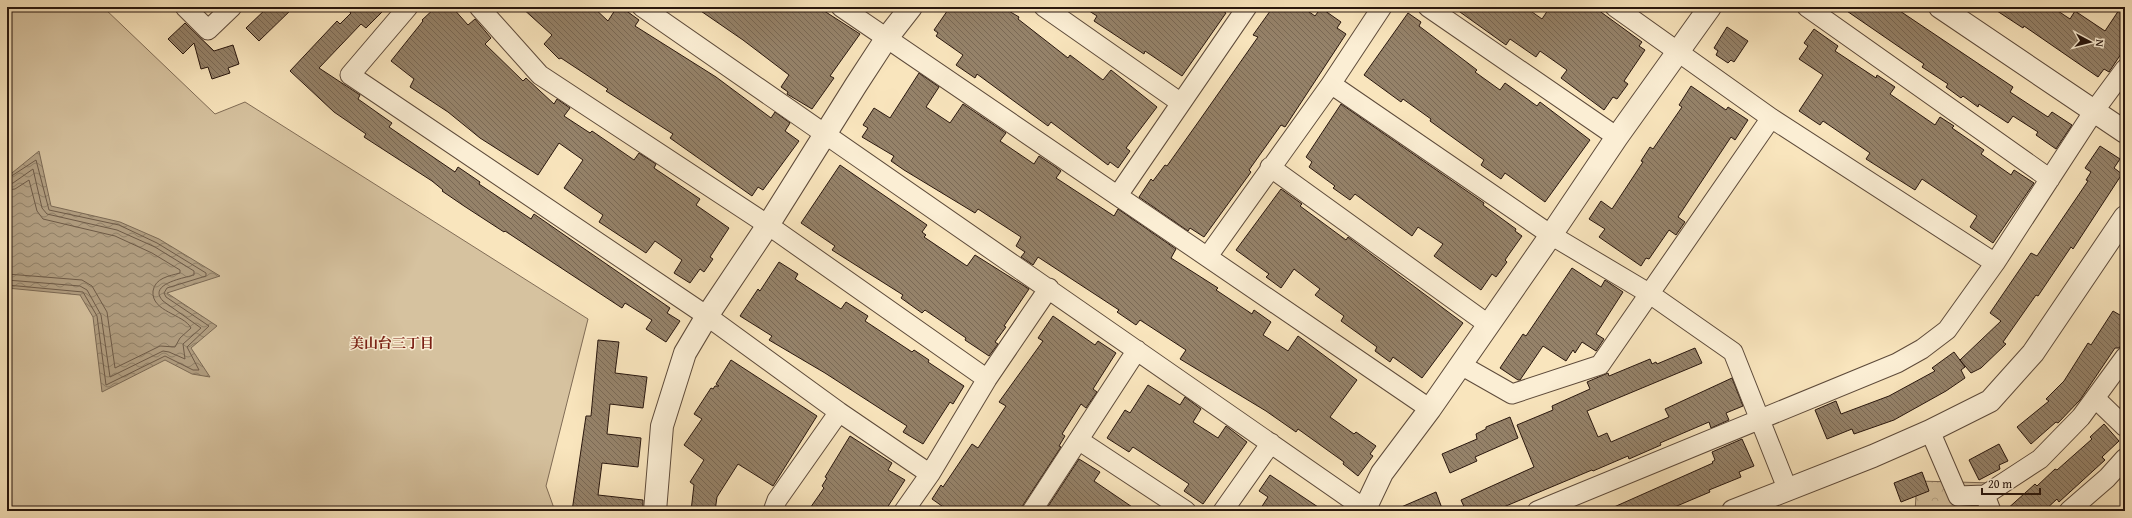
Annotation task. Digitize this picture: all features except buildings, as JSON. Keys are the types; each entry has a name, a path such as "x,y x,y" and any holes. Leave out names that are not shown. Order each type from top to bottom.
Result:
{"street":[{"path":"185,7 208,30 232,7"},
{"path":"408,7 350,75 707,316 839,412 930,474"},
{"path":"479,7 540,75 768,225 987,379"},
{"path":"642,7 1049,288 1364,510 1382,473 1461,365 1617,137 1710,7"},
{"path":"841,7 886,39 1208,256 1430,409"},
{"path":"655,511 662,426 685,353 707,316 768,225 886,39 911,7"},
{"path":"1044,7 1181,103"},
{"path":"1208,256 1270,166 1331,84 1382,7"},
{"path":"1428,7 1617,137"},
{"path":"1615,7 1771,118 1995,263"},
{"path":"1807,7 2050,179"},
{"path":"1940,7 2125,132"},
{"path":"1118,195 1244,8"},
{"path":"1537,511 1897,363 1922,349 1946,330 1995,263 2094,111 2125,69"},
{"path":"1331,84 1551,235 1650,294 1733,352 1786,488"},
{"path":"1461,365 1512,394 1600,365 1771,118"},
{"path":"1270,166 1489,325"},
{"path":"1733,511 1786,488 1930,431 1990,401 2033,353 2125,217"},
{"path":"904,511 930,474 987,379 1049,288"},
{"path":"1032,511 1080,441 1137,350"},
{"path":"1930,431 1958,496 1988,503 2040,459 2081,417 2125,357"},
{"path":"2095,398 2125,427"},
{"path":"773,511 777,500 839,412"},
{"path":"1080,441 1186,511"},
{"path":"1223,511 1271,443"},
{"path":"2070,511 2107,478 2125,458"}],"green space":[{"path":"7,7 103,7 215,114 245,102 588,319 546,486 555,511 7,511"},
{"path":"1917,481 1994,483 1998,511 1915,511"}],"water":[{"path":"39,151 51,206 120,222 159,239 220,276 167,293 217,326 191,348 210,377 192,374 165,360 102,392 93,317 80,295 7,288 7,177"}],"district":[{"name":"美山台三丁目","path":"392,343"}]}
